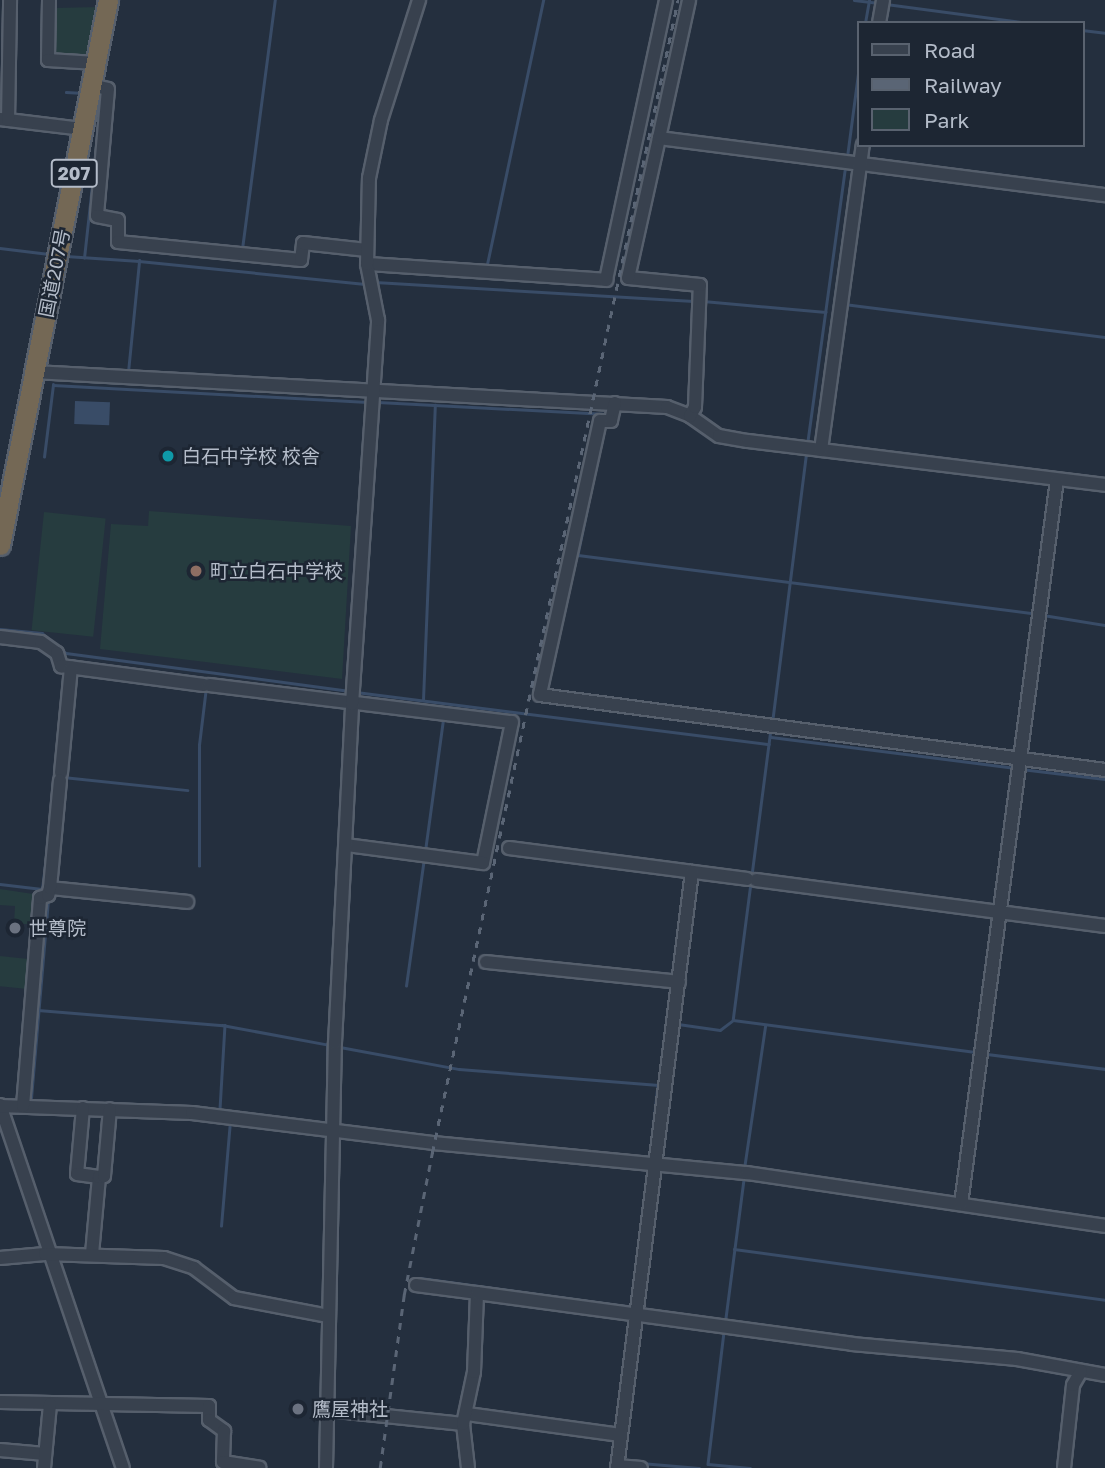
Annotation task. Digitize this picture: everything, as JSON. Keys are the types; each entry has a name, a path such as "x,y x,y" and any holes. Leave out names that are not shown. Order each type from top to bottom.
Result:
{"highway":[{"name":"国道207号","path":"0,545 4,500 34,372 108,0"}],"street":[{"path":"10,0 4,119 83,128"},
{"path":"49,0 48,60 96,63"},
{"path":"326,1468 328,1132 347,845 352,696 378,320 367,264 369,178 379,132 419,0"},
{"path":"367,264 606,280 666,0"},
{"path":"689,0 628,278 700,285 695,407 690,416"},
{"path":"90,90 108,89 97,216 118,220 118,242 301,260 303,243 367,250"},
{"path":"659,138 1105,195"},
{"path":"812,449 842,304 851,163 862,147"},
{"path":"34,372 128,377 371,398 615,403 667,407 690,416 719,436 1105,485"},
{"path":"615,403 611,421 600,421 540,695 1019,766 1105,770"},
{"path":"961,1204 1057,480"},
{"path":"0,637 41,642 57,653 66,667 50,888 48,895 40,898 23,1106"},
{"path":"66,667 206,685 352,696 444,715 512,722 482,863 347,845"},
{"path":"509,848 1105,926"},
{"path":"641,1468 617,1464 618,1434 637,1310 674,1023 675,981 692,872"},
{"path":"50,888 187,902"},
{"path":"486,962 675,981"},
{"path":"123,1468 0,1106 110,1109 230,1118 328,1132 656,1163 744,1173 1105,1226"},
{"path":"83,1108 77,1174 99,1177 103,1176 110,1109"},
{"path":"92,1254 99,1177"},
{"path":"0,1258 92,1254 164,1258 194,1268 234,1298 325,1316"},
{"path":"416,1285 637,1310 725,1326 1017,1359 1105,1375"},
{"path":"468,1468 465,1419 474,1372 477,1293"},
{"path":"1063,1468 1073,1385 1081,1371"},
{"path":"0,1402 209,1406 209,1420 224,1431 223,1465 260,1468"},
{"path":"44,1468 50,1404"},
{"path":"327,1410 465,1419 618,1434"},
{"path":"0,1450 45,1454"}],"green space":[{"path":"101,7 90,57 53,55 53,8"},
{"path":"149,511 351,526 342,679 100,649 111,524 148,526"},
{"path":"44,512 106,518 93,637 32,630"},
{"path":"0,889 33,894 34,924 14,924 15,906 0,905"},
{"path":"0,956 31,959 28,989 0,986"}],"water":[{"path":"75,401 110,402 109,425 74,424"}],"waterway":[{"path":"242,249 275,0"},
{"path":"486,269 543,0"},
{"path":"854,0 879,3"},
{"path":"865,21 869,0"},
{"path":"886,4 1013,21"},
{"path":"1084,30 1105,33"},
{"path":"847,157 856,89"},
{"path":"66,92 83,93"},
{"path":"84,258 100,114"},
{"path":"807,445 845,167"},
{"path":"0,248 49,254"},
{"path":"66,256 139,261"},
{"path":"128,372 139,261 365,284"},
{"path":"375,282 697,301"},
{"path":"703,301 826,312"},
{"path":"844,304 1105,337"},
{"path":"44,457 53,385 368,402"},
{"path":"378,402 607,414"},
{"path":"423,700 435,405"},
{"path":"772,723 806,452"},
{"path":"595,472 578,555 1036,614"},
{"path":"1043,615 1105,625"},
{"path":"0,629 42,633 66,653 349,691"},
{"path":"199,866 199,745 206,687"},
{"path":"356,692 769,744"},
{"path":"425,851 443,719"},
{"path":"771,729 733,1020 977,1052"},
{"path":"771,737 1015,768"},
{"path":"1021,769 1105,779"},
{"path":"63,777 187,790"},
{"path":"0,884 42,889 48,841"},
{"path":"406,986 424,858"},
{"path":"31,1098 48,899"},
{"path":"556,963 674,975"},
{"path":"38,1010 222,1025 330,1045"},
{"path":"678,1024 720,1030 732,1021"},
{"path":"225,1025 220,1110 228,1111"},
{"path":"744,1169 765,1027"},
{"path":"327,1044 327,1125"},
{"path":"340,1047 459,1069 658,1085 650,1159"},
{"path":"987,1054 1105,1069"},
{"path":"221,1226 230,1122"},
{"path":"323,1311 327,1135"},
{"path":"725,1322 744,1176"},
{"path":"734,1249 1105,1300"},
{"path":"420,1278 632,1307"},
{"path":"642,1309 725,1320"},
{"path":"320,1454 323,1321"},
{"path":"724,1332 708,1464 750,1468"},
{"path":"641,1463 699,1468"}],"railway":[{"path":"380,1468 404,1295 432,1153 678,0"}],"place":[{"name":"白石中学校 校舎","path":"168,456"},
{"name":"町立白石中学校","path":"196,571"},
{"name":"世尊院","path":"15,928"},
{"name":"鷹屋神社","path":"298,1409"}]}
